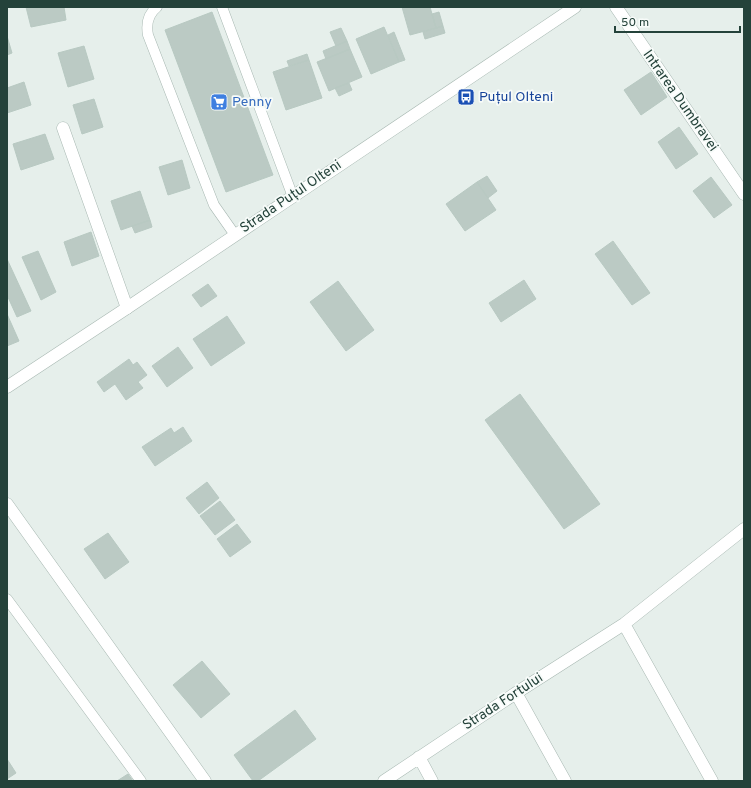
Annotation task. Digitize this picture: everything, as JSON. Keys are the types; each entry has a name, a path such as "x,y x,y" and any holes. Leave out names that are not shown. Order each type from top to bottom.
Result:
{"street":[{"name":"Strada Puțul Olteni","path":"7,387 575,7"},
{"name":"Intrarea Dumbravei","path":"616,7 744,194"},
{"path":"63,128 127,308"},
{"path":"7,504 205,781"},
{"name":"Strada Fortului","path":"384,781 516,693 624,624 744,529"},
{"path":"624,624 712,781"},
{"path":"516,693 565,781"},
{"path":"419,757 432,781"}],"lane":[{"path":"157,7 149,17 147,27 148,34 214,205 235,235"},
{"path":"222,7 292,197"},
{"path":"7,599 141,781"}],"building":[{"path":"26,7 64,7 66,20 31,27"},
{"path":"402,7 430,7 436,28 410,35"},
{"name":"Penny","path":"212,12 273,175 226,192 165,30"},
{"path":"439,12 443,26 436,28 432,14"},
{"path":"443,26 445,33 425,39 423,32"},
{"path":"384,27 399,62 371,74 356,39"},
{"path":"341,28 347,41 336,46 330,32"},
{"path":"394,32 405,60 399,62 388,35"},
{"path":"7,36 12,53 7,55"},
{"path":"347,41 350,49 326,59 323,51"},
{"path":"84,46 94,79 68,87 58,53"},
{"path":"350,49 362,77 329,91 317,62"},
{"path":"307,54 309,60 289,66 287,61"},
{"path":"309,60 322,98 286,110 273,72"},
{"path":"651,72 667,97 641,115 624,90"},
{"path":"24,82 31,105 7,113 7,88"},
{"path":"349,83 352,90 339,96 335,88"},
{"path":"94,99 103,127 82,134 73,105"},
{"path":"679,127 698,154 676,169 658,142"},
{"path":"45,134 54,159 21,170 13,144"},
{"path":"182,160 190,188 168,195 159,167"},
{"path":"487,176 497,191 488,198 477,182"},
{"path":"711,177 732,205 714,218 693,191"},
{"path":"477,182 496,210 465,231 446,204"},
{"path":"140,191 150,220 121,230 111,201"},
{"path":"150,220 152,227 135,233 132,226"},
{"path":"91,232 99,256 72,266 64,242"},
{"path":"613,241 650,293 632,305 595,254"},
{"path":"38,251 56,292 41,300 22,257"},
{"path":"7,259 31,311 17,317 7,295"},
{"path":"524,280 536,299 501,322 489,303"},
{"path":"338,281 374,330 346,351 310,302"},
{"path":"208,284 217,296 201,307 192,295"},
{"path":"7,314 19,341 7,346"},
{"path":"227,316 245,343 211,366 193,339"},
{"path":"178,347 193,368 167,387 152,366"},
{"path":"129,359 133,365 137,362 147,375 138,382 143,388 126,400 115,384 104,392 97,382"},
{"path":"520,394 600,504 564,529 485,420"},
{"path":"183,427 192,441 155,466 142,447 171,428 174,433"},
{"path":"207,482 219,498 199,514 186,498"},
{"path":"220,501 235,520 215,535 200,516"},
{"path":"237,524 251,542 230,557 217,539"},
{"path":"108,533 129,562 105,579 84,549"},
{"path":"202,661 230,694 201,718 173,685"},
{"path":"295,710 316,739 258,781 253,781 234,755"},
{"path":"7,759 16,773 7,779"},
{"path":"128,774 133,781 117,781"}],"place":[{"name":"Puțul Olteni","path":"466,97"},
{"name":"Penny","path":"219,102"}]}
